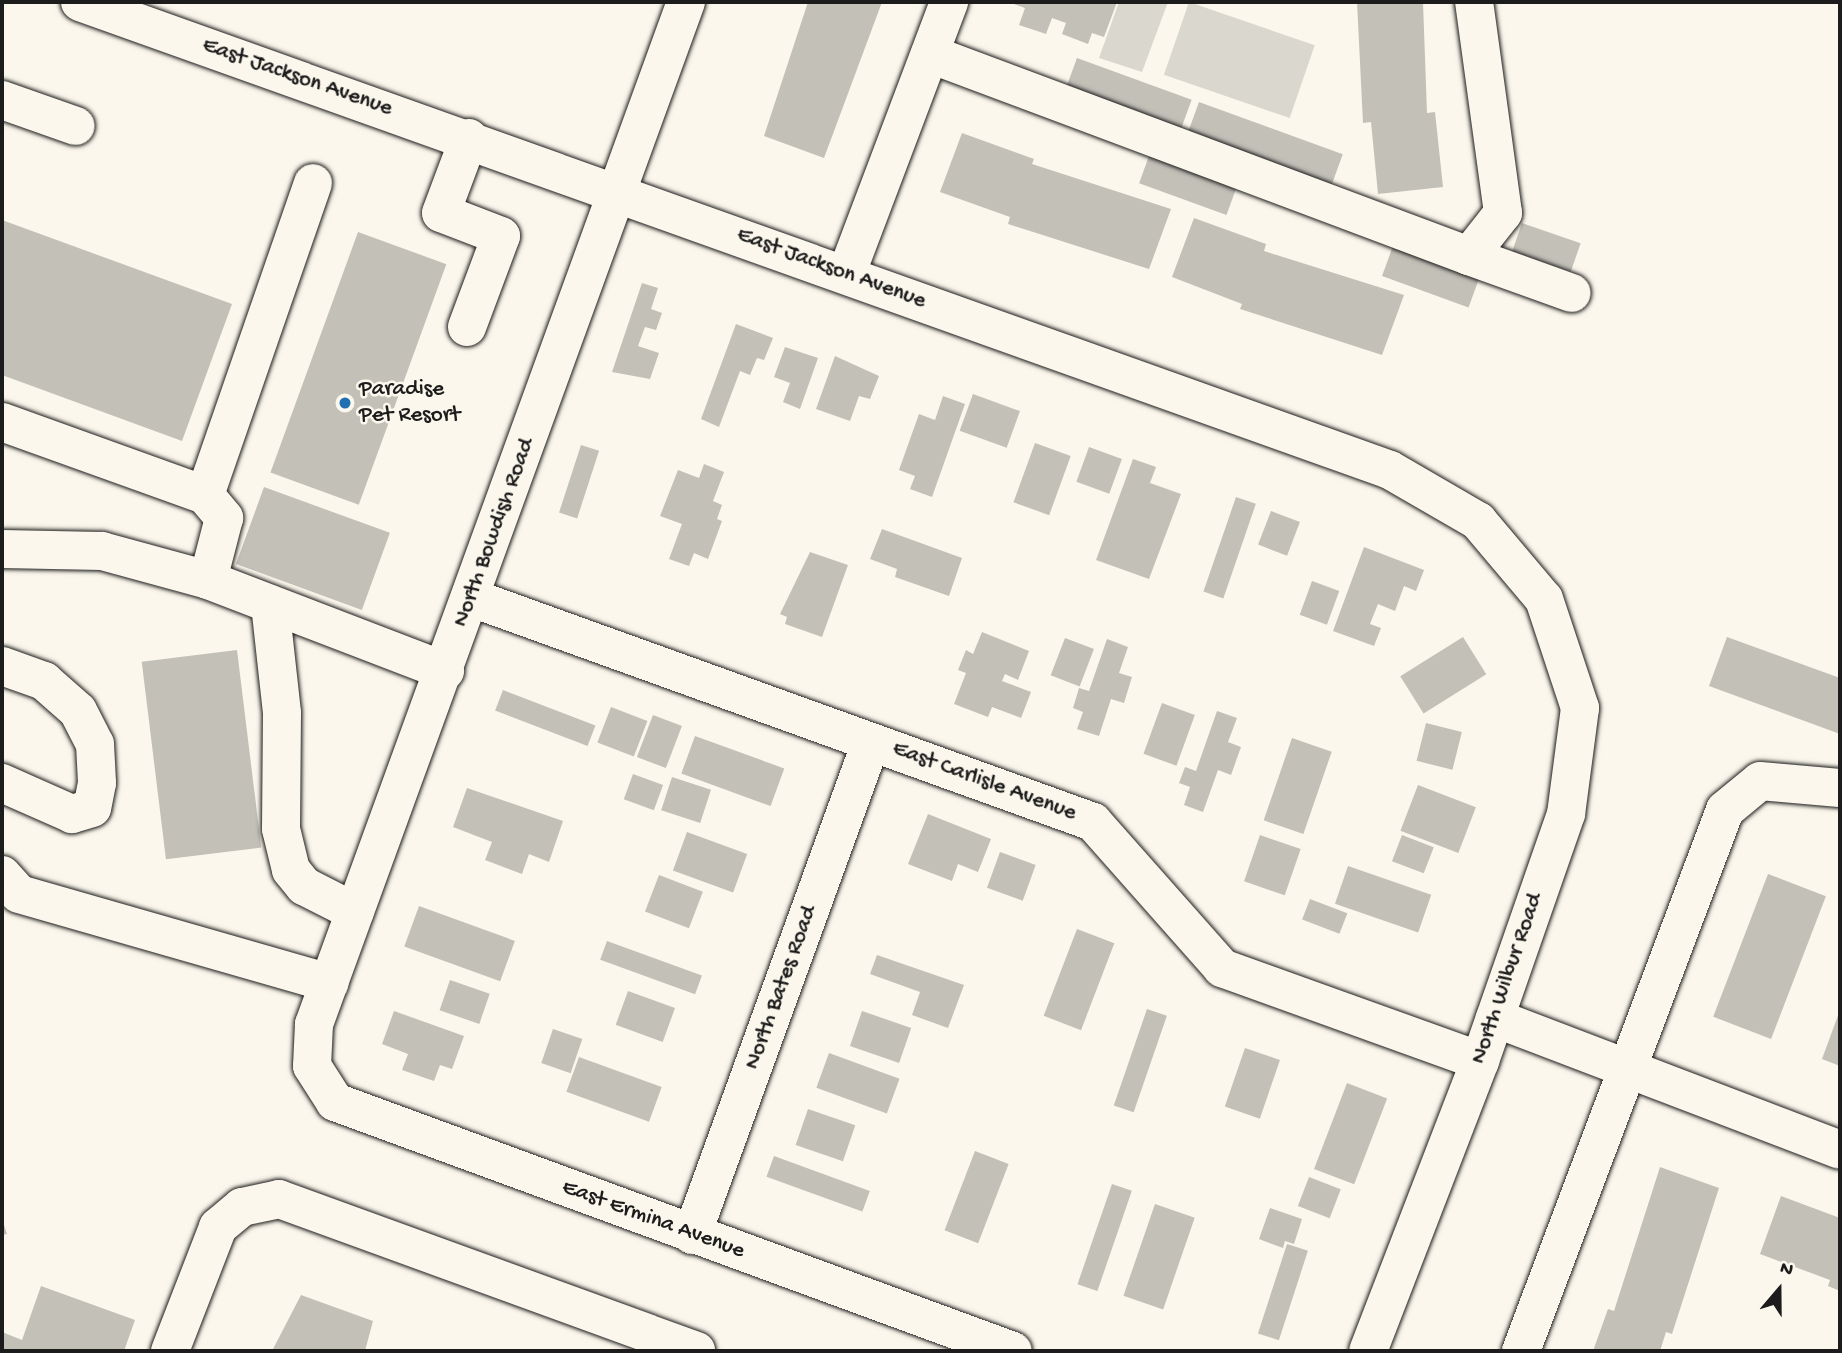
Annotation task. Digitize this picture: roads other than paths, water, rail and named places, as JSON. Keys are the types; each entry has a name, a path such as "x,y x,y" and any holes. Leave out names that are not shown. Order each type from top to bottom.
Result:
{"street":[{"name":"North Bowdish Road","path":"312,1066 314,1024 472,598 617,189 687,2"},
{"path":"846,275 949,2"},
{"path":"1469,256 1503,213 1474,2"},
{"name":"East Jackson Avenue","path":"105,6 1390,470 1478,521 1544,599"},
{"path":"930,54 1572,293"},
{"path":"2,100 76,126"},
{"path":"467,327 501,236 440,213 469,138"},
{"path":"205,495 313,183"},
{"path":"2,422 205,495 224,518 208,580"},
{"path":"2,549 102,551 208,580 445,671"},
{"name":"East Carlisle Avenue","path":"472,598 1093,822 1222,968 1480,1061"},
{"name":"North Wilbur Road","path":"1368,1351 1480,1061 1566,814 1580,708 1544,599"},
{"path":"270,604 282,713 281,829 291,870 303,886 355,912"},
{"path":"2,666 44,681 78,711 95,744 97,783 92,808 72,814 2,783"},
{"name":"North Bates Road","path":"692,1235 871,742"},
{"path":"1521,1351 1725,810 1760,781 1840,788"},
{"path":"2,875 19,894 329,983"},
{"path":"1495,1018 1840,1150"},
{"name":"East Ermina Avenue","path":"312,1066 335,1102 1013,1351"},
{"path":"170,1351 218,1227 242,1207 279,1199 696,1351"}],"place":[{"name":"Paradise Pet Resort","path":"345,403"}]}
